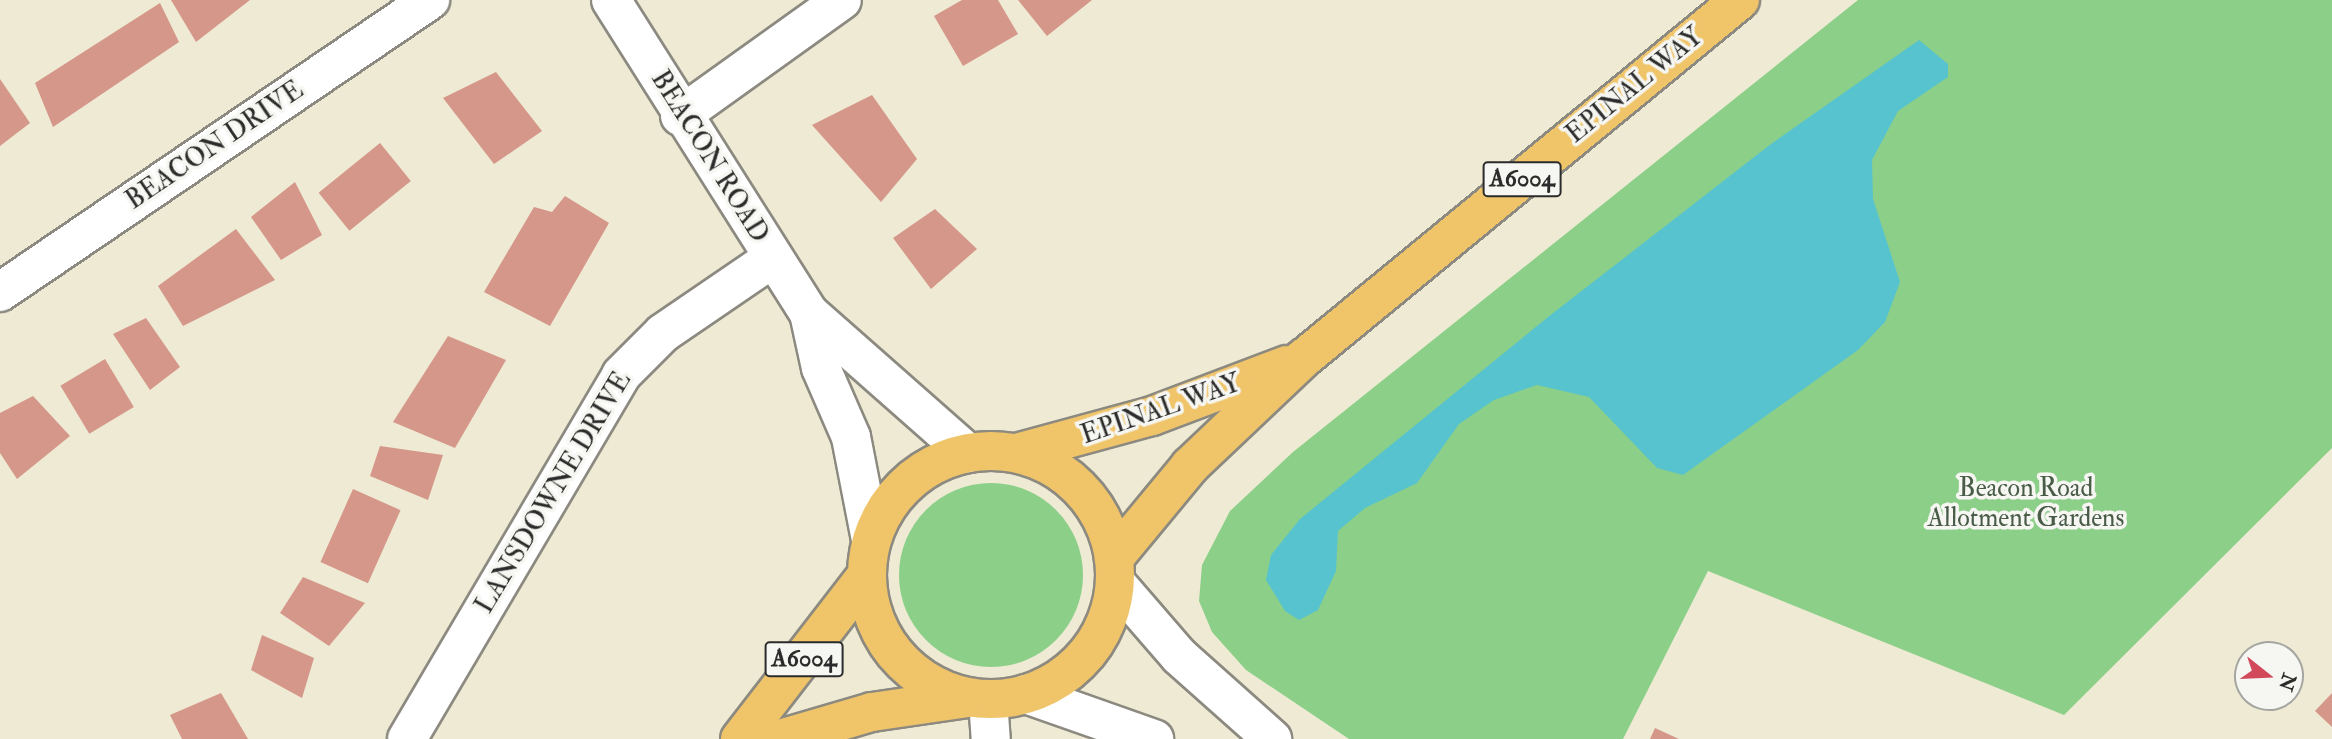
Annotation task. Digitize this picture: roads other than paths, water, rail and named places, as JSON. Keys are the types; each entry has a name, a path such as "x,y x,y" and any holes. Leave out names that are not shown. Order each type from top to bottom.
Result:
{"main road":[{"name":"EPINAL WAY","path":"1114,570 1190,466 1304,358 1740,0"},
{"name":"EPINAL WAY","path":"1016,453 1152,416 1304,358"},
{"path":"968,453 1016,453 1045,463 1091,502 1114,570 1110,612 1084,656 1054,682 1027,694 979,699 908,668 885,642 868,558 885,508 908,481 968,453"},
{"name":"A6004","path":"740,739 868,558"},
{"name":"A6004","path":"780,739 872,712 979,699"}],"street":[{"name":"BEACON DRIVE","path":"0,292 430,0"},
{"name":"BEACON ROAD","path":"611,0 680,116 808,313 968,453"},
{"path":"680,116 842,0"},
{"name":"LANSDOWNE DRIVE","path":"407,739 621,375 663,333 773,258"},
{"name":"BEACON ROAD","path":"808,313 821,368 851,437 868,558"},
{"path":"1114,570 1179,656 1272,739"},
{"path":"1027,694 1154,739"},
{"path":"979,699 991,739"}],"water":[{"path":"1919,40 1948,64 1948,77 1898,111 1872,160 1873,199 1900,282 1885,322 1858,350 1683,475 1657,468 1589,397 1537,385 1494,400 1459,424 1417,483 1365,508 1338,531 1336,571 1318,610 1299,620 1285,611 1266,580 1271,555 1300,519 1548,317 1771,144"}],"park label":[{"name":"Beacon Road Allotment Gardens","path":"2026,504"}]}
